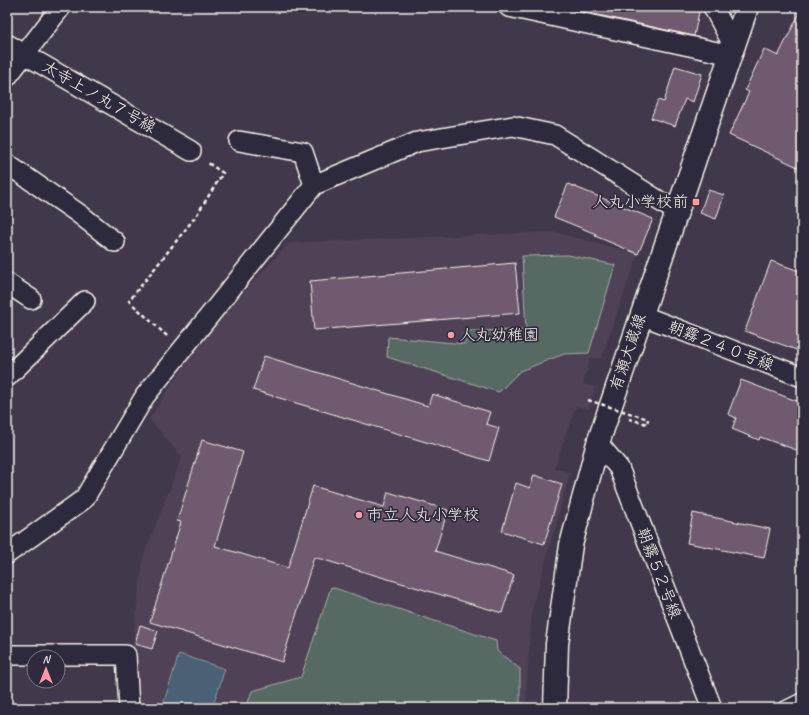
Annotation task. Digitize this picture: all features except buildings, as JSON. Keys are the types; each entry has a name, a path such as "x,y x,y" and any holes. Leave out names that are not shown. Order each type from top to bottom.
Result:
{"main road":[{"name":"有瀬大蔵線","path":"555,708 557,644 571,545 598,443 747,7"}],"street":[{"path":"7,77 61,7"},
{"path":"509,7 733,51"},
{"path":"713,7 733,51"},
{"name":"太寺上ノ丸７号線","path":"7,44 191,151"},
{"path":"7,554 84,499 145,396 314,185 417,142 513,126 555,135 677,212"},
{"path":"239,141 304,152 314,185"},
{"path":"7,164 78,213 115,242"},
{"path":"7,283 31,299"},
{"path":"7,377 85,301"},
{"name":"朝霧２４０号線","path":"641,315 802,377"},
{"name":"朝霧５２号線","path":"598,443 619,468 712,708"},
{"path":"7,655 126,655 130,708"}],"lane":[{"path":"782,708 802,698"}],"path":[{"path":"182,350 129,301 196,216 223,173"},
{"path":"588,400 648,419 647,424 628,418"}],"shaded area":[{"name":"市立人丸小学校","path":"553,232 638,254 601,358 590,358 583,384 595,387 589,409 576,406 554,468 570,473 532,609 526,708 139,708 132,648 143,558 182,457 149,419 204,336 289,243"}],"green space":[{"path":"568,255 615,265 589,353 564,354 520,371 499,392 387,357 388,337 465,344 465,331 526,330 522,256"},
{"path":"331,587 496,641 497,651 520,669 520,708 246,708 252,691 301,677"}],"water":[{"path":"179,654 225,669 212,708 162,708"}],"place":[{"name":"人丸小学校前","path":"696,202"},
{"name":"人丸幼稚園","path":"451,335"},
{"name":"市立人丸小学校","path":"359,515"}]}
